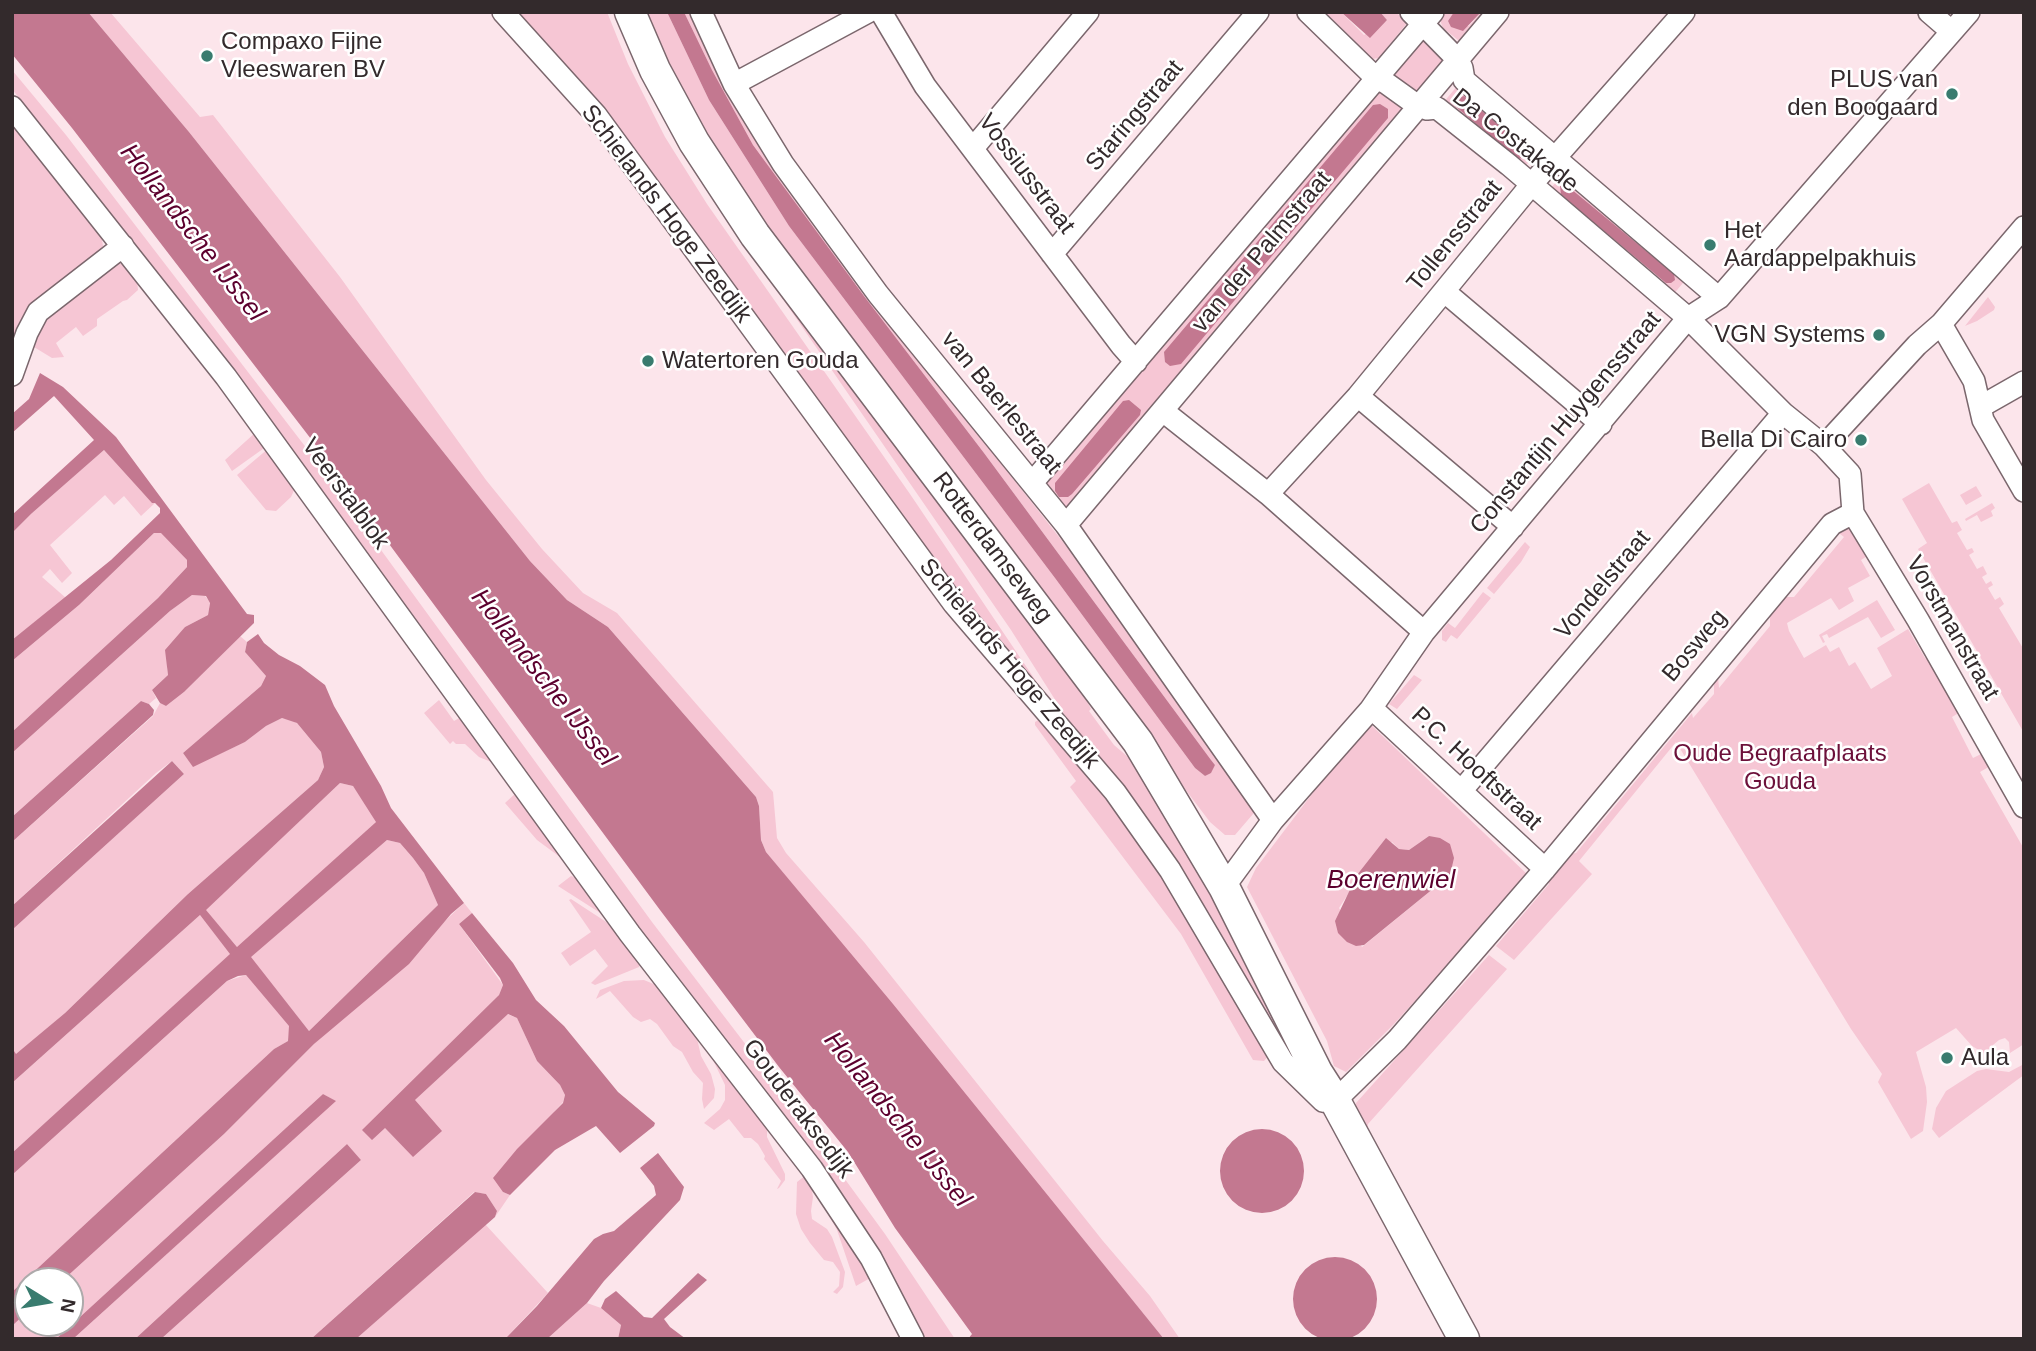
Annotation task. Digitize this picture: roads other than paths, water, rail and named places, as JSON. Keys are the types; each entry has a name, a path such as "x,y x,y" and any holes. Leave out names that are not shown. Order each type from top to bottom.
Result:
{"main road":[{"name":"Rotterdamseweg","path":"630,12 655,70 694,142 755,235 1138,742 1224,887 1317,1072 1333,1097"},
{"path":"1333,1097 1464,1339"}],"street":[{"name":"Schielands Hoge Zeedijk","path":"503,12 596,116 954,604 1115,792 1170,870 1283,1062 1323,1101 1333,1097"},
{"name":"van Baerlestraat","path":"701,12 734,84 783,164 878,294 1066,525 1273,820"},
{"path":"734,84 867,12"},
{"name":"Vossiusstraat","path":"881,12 925,86 1136,362"},
{"path":"974,147 1088,12"},
{"name":"Staringstraat","path":"1052,254 1258,12"},
{"name":"Da Costakade","path":"1308,12 1377,79 1418,106 1437,108 1531,185 1688,318 1783,413 1824,446"},
{"name":"van der Palmstraat","path":"1066,525 1498,12"},
{"name":"Tollensstraat","path":"1268,494 1357,396 1531,185 1684,12"},
{"path":"1929,12 1951,31"},
{"name":"Constantijn Huygensstraat","path":"1224,887 1273,820 1370,710 1424,632 1688,318 1719,298 1969,12"},
{"name":"Da Costakade","path":"1423,16 1458,60 1464,80 1719,298"},
{"name":"van der Palmstraat","path":"1032,483 1377,79 1423,16"},
{"name":"Veerstalblok","path":"12,107 262,425 622,922"},
{"path":"1853,513 1850,474 1824,446 1917,345 1941,324 2024,227"},
{"path":"12,375 27,333 38,312 123,246"},
{"path":"1445,292 1601,424"},
{"path":"1941,324 1974,381 1983,420 2024,491"},
{"path":"1980,407 2024,382"},
{"path":"1357,396 1513,527"},
{"path":"1163,411 1268,494 1424,632"},
{"name":"Vondelstraat","path":"1462,790 1783,413"},
{"name":"Vorstmanstraat","path":"1853,513 1918,620 2024,807"},
{"name":"Bosweg","path":"1333,1097 1343,1093 1397,1040 1545,869 1832,524 1853,513"},
{"name":"P.C. Hooftstraat","path":"1370,710 1378,714 1462,790 1545,869"},
{"name":"Gouderaksedijk","path":"622,922 818,1177 871,1258 914,1339"}],"water":[{"name":"Hollandsche IJssel","path":"12,12 88,12 189,132 530,561 567,600 608,627 756,797 761,840 766,852 893,1004 1164,1339 968,1339 972,1334 895,1228 848,1152 779,1067 660,910 321,452 12,54"},
{"path":"667,12 684,12 753,145 1215,765 1211,773 1205,776 1195,768 789,226 709,100"},
{"path":"1341,12 1380,12 1387,20 1370,38"},
{"path":"1454,12 1481,12 1463,31 1451,27 1448,21"},
{"path":"1464,96 1529,150 1527,157 1518,159 1455,106 1457,98"},
{"path":"1380,104 1388,109 1388,118 1181,364 1170,366 1165,362 1164,352 1373,105"},
{"path":"1565,184 1674,274 1675,280 1666,283 1561,195 1560,186"},
{"path":"40,373 63,387 116,437 247,614 254,615 254,623 184,692 166,706 160,703 152,690 168,675 165,650 185,627 208,615 210,603 206,596 192,595 170,611 12,753 12,732 158,598 187,567 187,560 161,533 154,533 79,605 12,661 12,640 111,560 160,513 160,508 152,503 104,450 12,533 12,515 94,440 54,396 12,433 12,414 29,399"},
{"path":"1129,400 1141,410 1140,415 1072,494 1059,497 1055,491 1055,483 1123,401"},
{"path":"258,634 264,643 279,655 300,666 325,685 391,808 464,903 451,914 409,964 314,1044 224,1134 77,1267 39,1267 274,1049 288,1041 289,1026 246,975 227,981 12,1175 12,1153 230,954 200,915 12,1083 12,1048 16,1054 65,1013 188,894 318,780 324,767 321,752 297,723 282,718 245,742 193,767 183,753 261,686 266,676 245,652 247,642","holes":["340,783 353,786 376,822 237,947 206,910","387,840 400,843 424,873 438,905 309,1031 251,957"]},
{"path":"141,701 149,704 154,710 153,715 12,842 12,817"},
{"path":"172,761 184,774 12,930 12,906"},
{"name":"Boerenwiel","path":"1429,836 1450,844 1454,858 1450,875 1364,945 1356,946 1347,942 1338,933 1335,921 1357,875 1386,838 1399,849 1409,850"},
{"path":"472,913 513,963 536,1000 564,1026 618,1092 655,1123 620,1153 596,1126 555,1150 510,1195 503,1192 493,1178 517,1149 563,1103 565,1095 560,1085 537,1061 517,1018 508,1014 415,1100 442,1131 413,1157 385,1128 372,1140 362,1130 499,995 503,985 500,978 459,924"},
{"path":"323,1094 336,1101 84,1329 84,1313"},
{"path":"1262,1129 1278,1132 1292,1141 1301,1155 1304,1171 1301,1187 1292,1201 1278,1210 1262,1213 1246,1210 1232,1201 1223,1187 1220,1171 1223,1155 1232,1141 1246,1132"},
{"path":"347,1144 361,1160 161,1339 135,1339"},
{"path":"658,1153 684,1187 680,1200 604,1281 587,1303 547,1339 505,1339 594,1239 614,1231 656,1195 654,1186 640,1168"},
{"path":"475,1192 486,1194 497,1211 495,1217 356,1339 311,1339"},
{"path":"1335,1257 1351,1260 1365,1269 1374,1283 1377,1299 1374,1315 1365,1329 1351,1338 1335,1341 1319,1338 1305,1329 1296,1315 1293,1299 1296,1283 1305,1269 1319,1260"},
{"path":"698,1273 707,1280 664,1319 686,1339 618,1339 621,1325 601,1308 605,1299 616,1291 644,1317 652,1318"},
{"path":"14,1290 12,1326 12,1292"},
{"path":"58,1337 75,1337 73,1339 56,1339"}],"place":[{"name":"Compaxo Fijne Vleeswaren BV","path":"207,56"},
{"name":"PLUS van den Boogaard","path":"1952,94"},
{"name":"Het Aardappelpakhuis","path":"1710,245"},
{"name":"VGN Systems","path":"1879,335"},
{"name":"Watertoren Gouda","path":"648,361"},
{"name":"Bella Di Cairo","path":"1861,440"},
{"name":"Aula","path":"1947,1058"}],"park label":[{"name":"Oude Begraafplaats Gouda","path":"1780,768"}]}
